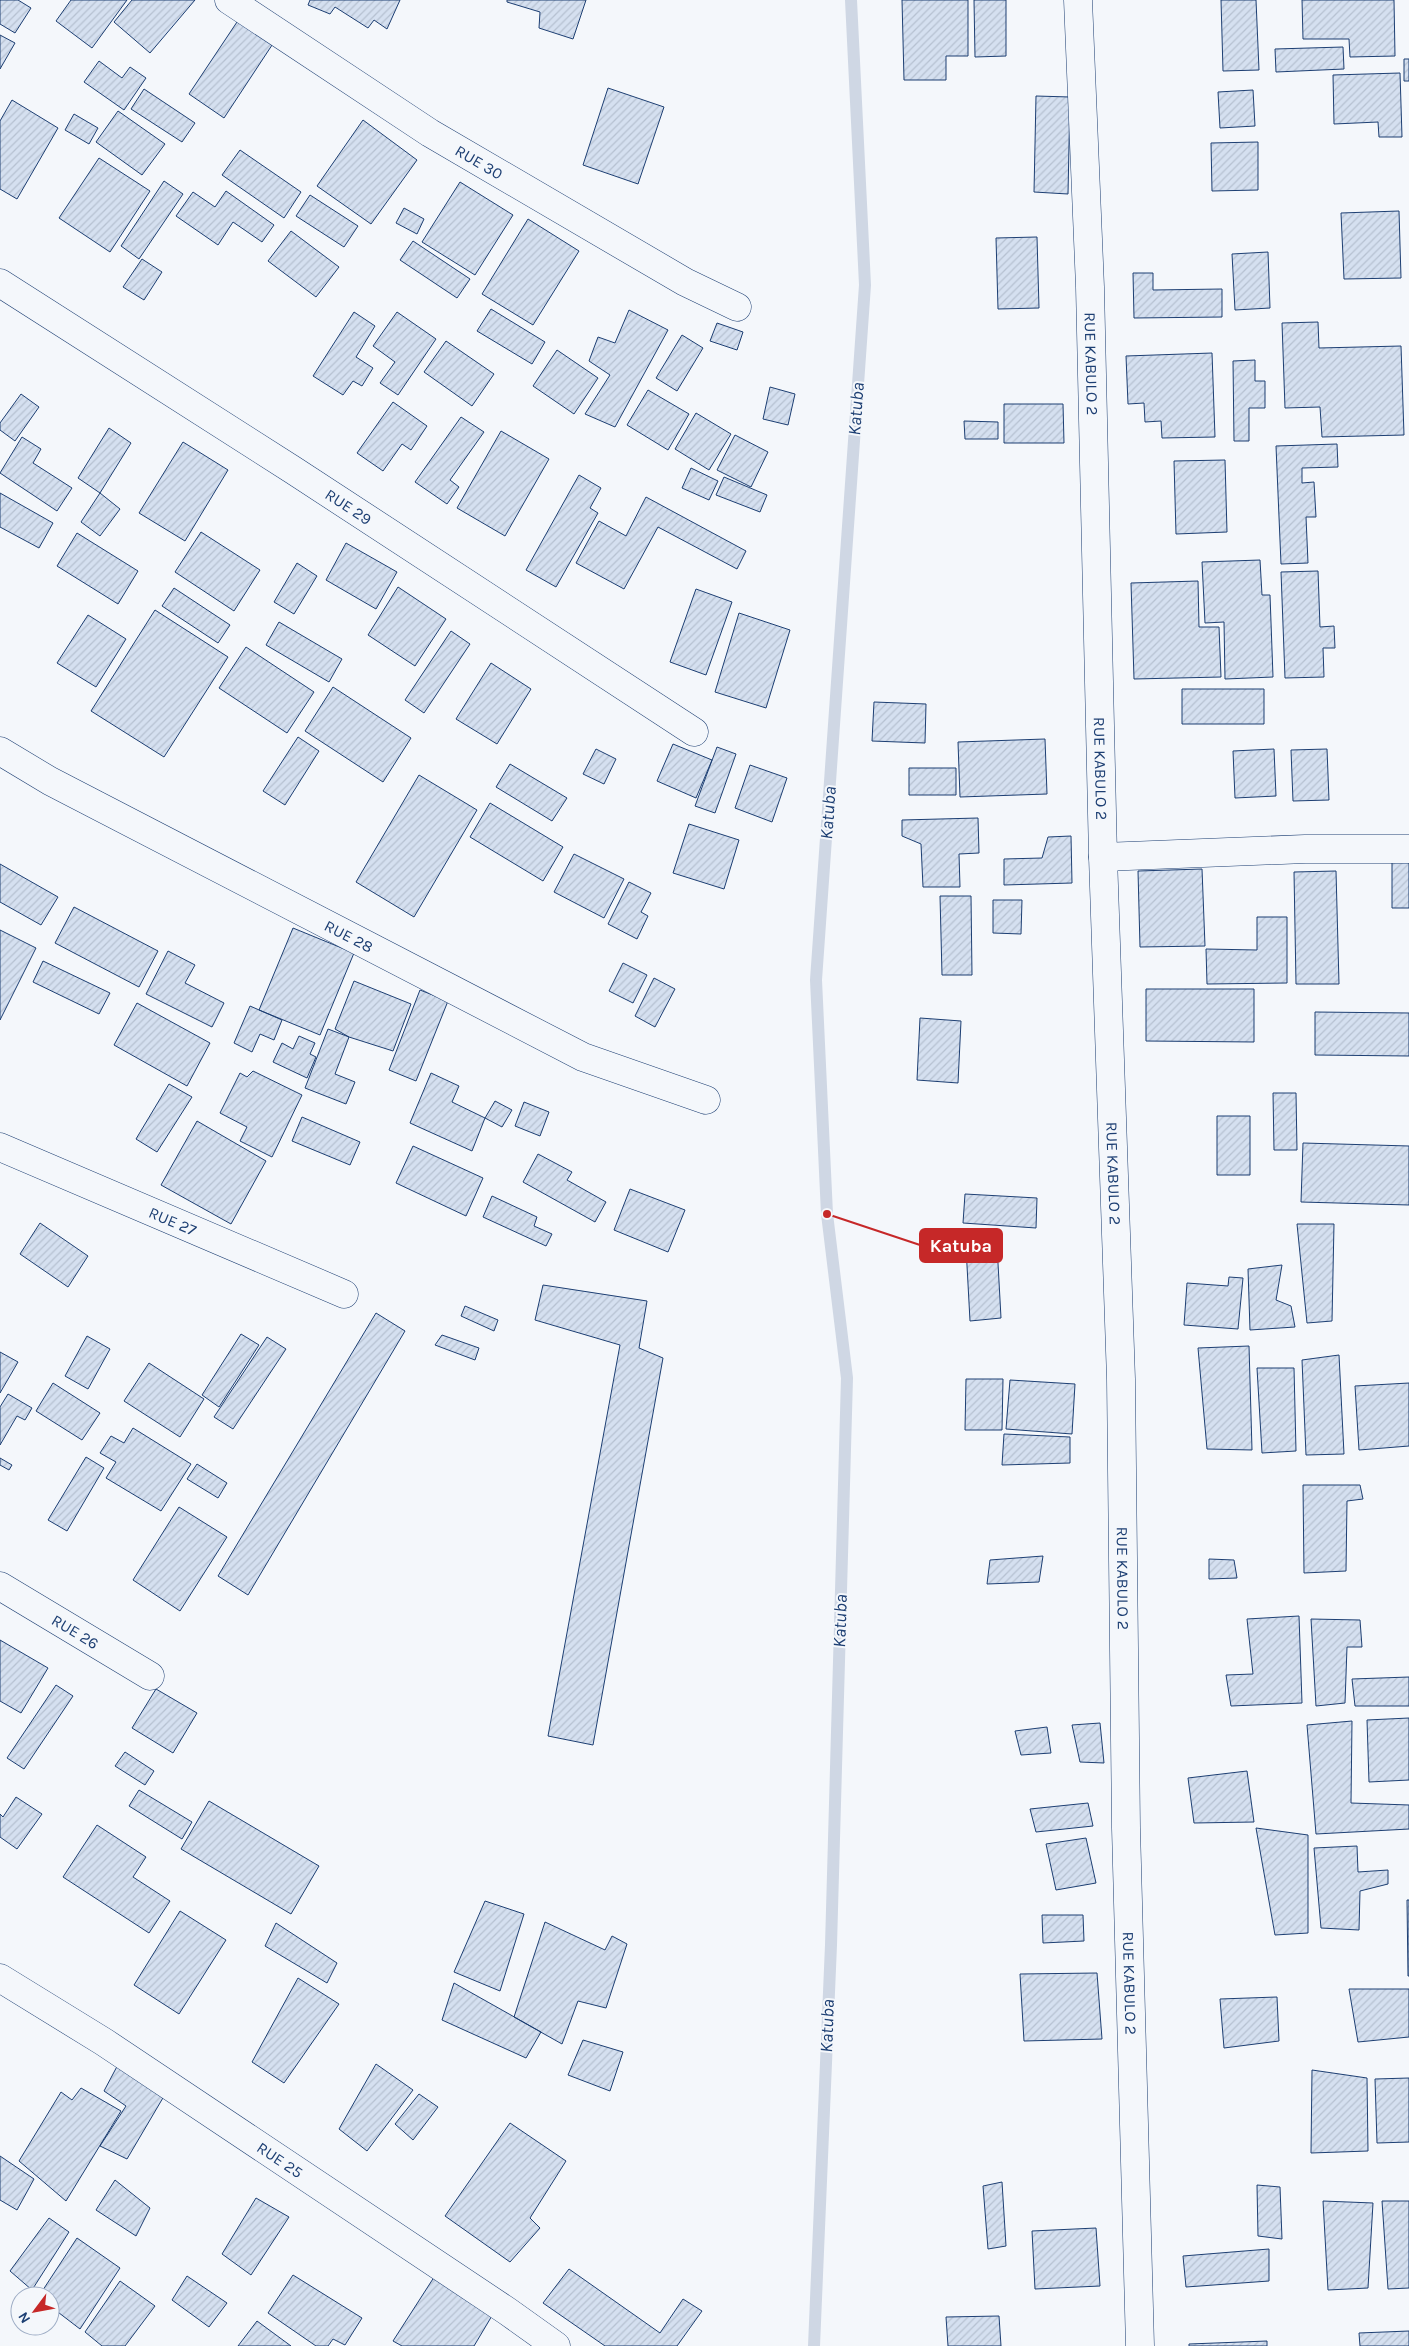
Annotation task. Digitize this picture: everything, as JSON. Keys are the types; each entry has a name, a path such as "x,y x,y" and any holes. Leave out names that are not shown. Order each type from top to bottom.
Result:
{"street":[{"name":"RUE 30","path":"229,0 430,133 684,282 737,307"},
{"name":"RUE KABULO 2","path":"1078,0 1090,287 1103,857 1121,1379 1126,1828 1140,2346"},
{"name":"RUE 29","path":"0,283 302,475 694,732"},
{"name":"RUE 28","path":"0,751 58,785 583,1056 706,1100"},
{"path":"1103,857 1305,849 1409,849"},
{"name":"RUE 27","path":"0,1147 344,1294"},
{"name":"RUE 26","path":"0,1586 150,1676"},
{"name":"RUE 25","path":"3,1986 112,2047 507,2311 556,2346"}],"building":[{"path":"0,0 18,0 31,8 15,33 0,24"},
{"path":"71,0 127,0 92,48 56,21"},
{"path":"132,0 195,0 150,53 114,22"},
{"path":"310,0 400,0 387,29 374,20 368,28 335,7 330,14 308,5"},
{"path":"507,0 586,0 573,39 539,28 540,12 507,2"},
{"path":"902,0 968,0 968,56 946,56 946,80 904,80"},
{"path":"974,0 1006,0 1006,56 975,57"},
{"path":"1221,0 1256,0 1259,70 1223,71"},
{"path":"1302,0 1394,0 1395,56 1350,57 1349,39 1303,39"},
{"path":"243,13 278,36 224,118 189,94"},
{"path":"0,35 15,43 0,69"},
{"path":"1343,47 1344,69 1276,72 1275,49"},
{"path":"1404,59 1409,59 1409,81 1404,81"},
{"path":"99,61 122,78 130,67 146,78 124,110 84,82"},
{"path":"1400,73 1402,137 1379,137 1378,122 1334,124 1333,75"},
{"path":"608,88 664,107 638,184 583,165"},
{"path":"144,89 195,123 182,142 131,109"},
{"path":"1253,90 1255,126 1220,128 1218,92"},
{"path":"1036,96 1070,97 1068,194 1034,192"},
{"path":"12,100 58,128 17,199 0,189 0,121"},
{"path":"118,111 165,144 142,175 96,142"},
{"path":"74,114 98,128 89,144 65,130"},
{"path":"363,120 417,160 371,224 317,186"},
{"path":"1258,142 1258,190 1212,191 1211,143"},
{"path":"240,150 301,192 284,218 222,175"},
{"path":"99,158 150,191 110,252 59,218"},
{"path":"164,181 183,194 139,259 121,246"},
{"path":"460,182 513,215 475,275 422,242"},
{"path":"226,191 274,225 262,242 233,222 218,245 176,216 193,192 215,207"},
{"path":"310,195 358,226 344,247 296,216"},
{"path":"404,208 424,219 417,234 396,223"},
{"path":"1399,211 1401,278 1344,279 1341,213"},
{"path":"528,219 579,251 533,325 482,294"},
{"path":"291,231 339,267 316,297 268,261"},
{"path":"1037,237 1039,308 998,309 996,238"},
{"path":"413,241 470,279 457,298 400,260"},
{"path":"1268,252 1270,308 1235,310 1232,254"},
{"path":"142,259 162,272 144,300 123,287"},
{"path":"1133,273 1153,273 1153,290 1222,289 1222,317 1134,318"},
{"path":"491,309 545,342 532,364 477,331"},
{"path":"629,310 668,330 615,427 585,414 610,375 589,361 598,337 615,343"},
{"path":"354,312 375,326 356,357 373,368 362,386 353,381 343,395 313,376"},
{"path":"397,312 436,339 398,395 380,383 395,362 373,346"},
{"path":"1318,322 1319,348 1401,346 1404,435 1322,437 1320,407 1285,408 1282,323"},
{"path":"717,323 743,332 737,350 710,341"},
{"path":"682,335 703,348 677,391 656,378"},
{"path":"446,341 494,374 472,406 424,372"},
{"path":"557,350 598,378 574,414 533,386"},
{"path":"1212,353 1215,437 1162,438 1161,421 1145,422 1144,403 1128,404 1126,356"},
{"path":"1255,360 1255,381 1265,381 1265,408 1249,408 1249,441 1234,441 1233,361"},
{"path":"770,387 795,394 788,425 763,419"},
{"path":"648,390 689,414 668,450 627,425"},
{"path":"21,394 39,407 15,441 0,430 0,423"},
{"path":"393,402 427,426 411,450 402,444 383,471 357,453"},
{"path":"1004,404 1063,404 1064,443 1004,443"},
{"path":"696,413 731,434 709,470 675,449"},
{"path":"461,417 484,432 450,480 459,487 447,504 415,482"},
{"path":"964,421 998,422 998,439 965,439"},
{"path":"109,428 131,443 100,493 78,478"},
{"path":"501,431 549,459 505,536 457,508"},
{"path":"735,435 768,452 751,487 717,470"},
{"path":"22,437 41,449 33,463 72,488 57,511 0,473"},
{"path":"183,442 228,470 185,541 139,513"},
{"path":"1337,444 1338,467 1302,468 1302,483 1314,482 1316,517 1306,517 1308,563 1281,564 1276,446"},
{"path":"1225,460 1227,532 1176,534 1174,461"},
{"path":"691,468 718,481 709,500 682,488"},
{"path":"579,475 601,488 590,508 598,513 556,587 526,570"},
{"path":"724,477 767,495 760,512 716,495"},
{"path":"0,493 53,523 39,548 0,527"},
{"path":"100,493 120,509 100,536 81,522"},
{"path":"646,497 746,551 737,569 658,527 624,589 576,563 599,521 626,536"},
{"path":"201,532 260,570 234,611 175,572"},
{"path":"77,533 138,571 118,604 57,566"},
{"path":"346,543 397,572 376,609 326,580"},
{"path":"1260,560 1262,595 1270,595 1273,677 1225,679 1224,622 1205,623 1202,562"},
{"path":"297,563 317,576 294,614 274,602"},
{"path":"1318,571 1320,627 1334,626 1335,648 1323,648 1324,677 1285,678 1281,572"},
{"path":"1198,581 1199,627 1219,627 1221,677 1134,679 1131,583"},
{"path":"398,587 446,619 415,666 368,635"},
{"path":"174,588 230,625 218,643 162,606"},
{"path":"696,589 732,602 706,675 670,662"},
{"path":"155,610 228,657 164,757 91,711"},
{"path":"739,613 790,630 766,708 715,692"},
{"path":"88,615 126,639 96,687 57,663"},
{"path":"279,622 342,659 329,682 266,645"},
{"path":"451,631 470,644 424,713 405,700"},
{"path":"246,647 314,692 287,733 219,688"},
{"path":"491,663 531,689 497,744 456,719"},
{"path":"333,687 411,738 383,782 305,731"},
{"path":"1182,689 1264,689 1264,724 1182,724"},
{"path":"874,702 926,704 925,743 872,741"},
{"path":"298,737 319,751 285,805 263,791"},
{"path":"1045,739 1047,794 960,797 958,742"},
{"path":"673,744 712,760 696,798 657,781"},
{"path":"717,747 736,754 715,813 695,806"},
{"path":"596,749 616,759 604,784 583,774"},
{"path":"1274,749 1276,796 1235,798 1233,751"},
{"path":"1327,749 1329,800 1293,801 1291,750"},
{"path":"510,764 567,798 552,821 496,787"},
{"path":"750,765 787,778 772,822 735,808"},
{"path":"909,768 956,768 956,795 909,795"},
{"path":"419,775 477,810 414,917 356,882"},
{"path":"490,803 563,847 543,881 470,837"},
{"path":"978,818 979,853 959,854 960,887 923,887 921,844 902,836 902,820"},
{"path":"689,824 739,840 724,889 673,873"},
{"path":"1071,836 1072,883 1004,885 1004,859 1042,858 1048,837"},
{"path":"1392,852 1409,852 1409,908 1392,908"},
{"path":"574,854 624,879 604,918 554,892"},
{"path":"0,864 58,897 41,925 0,902"},
{"path":"1202,869 1205,946 1140,947 1138,871"},
{"path":"1336,871 1339,984 1296,984 1294,872"},
{"path":"629,882 651,893 641,912 648,916 637,939 608,924"},
{"path":"940,896 971,896 972,975 942,975"},
{"path":"993,900 1022,900 1021,934 993,933"},
{"path":"74,907 158,951 139,987 55,943"},
{"path":"1257,917 1287,917 1287,983 1207,984 1206,949 1257,950"},
{"path":"293,928 354,953 320,1035 259,1010"},
{"path":"0,930 36,948 0,1020"},
{"path":"168,951 195,965 185,983 224,1003 212,1027 146,994"},
{"path":"43,961 110,993 99,1014 33,982"},
{"path":"623,963 647,975 633,1003 609,991"},
{"path":"654,978 675,989 655,1027 635,1016"},
{"path":"354,981 411,1004 393,1051 349,1037 335,1029"},
{"path":"1146,989 1254,989 1254,1042 1146,1041"},
{"path":"420,990 448,1001 416,1081 389,1070"},
{"path":"137,1003 210,1043 187,1086 114,1045"},
{"path":"250,1006 282,1020 274,1040 260,1034 252,1052 234,1043"},
{"path":"1315,1012 1409,1013 1409,1056 1315,1055"},
{"path":"920,1018 961,1021 958,1083 917,1080"},
{"path":"328,1029 349,1037 335,1074 355,1082 346,1104 305,1088"},
{"path":"299,1036 315,1043 310,1054 316,1057 307,1078 273,1062 282,1043 293,1049"},
{"path":"253,1071 302,1095 272,1157 240,1141 247,1127 220,1113 240,1073 247,1077"},
{"path":"431,1073 459,1086 452,1102 485,1118 472,1151 410,1123"},
{"path":"169,1084 192,1097 157,1152 136,1139"},
{"path":"1273,1093 1296,1093 1297,1150 1274,1150"},
{"path":"495,1101 512,1110 502,1127 485,1118"},
{"path":"524,1102 549,1112 540,1136 515,1126"},
{"path":"1217,1116 1250,1116 1250,1175 1217,1175"},
{"path":"302,1117 360,1142 350,1165 292,1141"},
{"path":"197,1121 266,1161 231,1224 161,1185"},
{"path":"1303,1143 1409,1146 1409,1205 1301,1202"},
{"path":"413,1146 483,1178 466,1216 396,1183"},
{"path":"538,1154 572,1172 567,1180 606,1202 595,1222 523,1182"},
{"path":"630,1189 685,1210 668,1252 614,1230"},
{"path":"965,1194 1037,1198 1036,1228 963,1223"},
{"path":"492,1196 537,1217 534,1226 552,1234 546,1246 483,1217"},
{"path":"40,1223 88,1256 68,1287 20,1254"},
{"path":"1297,1224 1334,1224 1332,1321 1307,1323"},
{"path":"997,1245 1001,1318 970,1321 966,1247"},
{"path":"1282,1265 1276,1300 1291,1306 1295,1327 1250,1330 1248,1269"},
{"path":"1229,1277 1243,1278 1238,1329 1184,1325 1187,1283 1228,1286"},
{"path":"543,1285 647,1301 639,1348 663,1358 593,1745 548,1736 620,1345 535,1320"},
{"path":"465,1306 498,1320 494,1331 461,1316"},
{"path":"376,1313 405,1331 248,1595 218,1576"},
{"path":"241,1334 259,1345 219,1407 202,1395"},
{"path":"442,1335 479,1348 475,1360 435,1345"},
{"path":"87,1336 110,1349 88,1389 65,1376"},
{"path":"267,1337 286,1349 233,1429 214,1417"},
{"path":"1249,1346 1252,1450 1207,1449 1198,1348"},
{"path":"0,1352 18,1362 0,1393"},
{"path":"1339,1355 1344,1454 1306,1455 1302,1360"},
{"path":"149,1363 204,1399 180,1437 124,1401"},
{"path":"1257,1368 1294,1368 1296,1451 1262,1453"},
{"path":"966,1379 1003,1379 1002,1430 965,1430"},
{"path":"1010,1380 1075,1384 1072,1434 1006,1429"},
{"path":"53,1383 100,1413 82,1440 36,1411"},
{"path":"1409,1383 1409,1446 1359,1450 1355,1386"},
{"path":"8,1394 32,1408 25,1420 17,1416 0,1445 0,1407"},
{"path":"133,1428 191,1464 161,1511 106,1478 116,1462 100,1453 111,1436 124,1443"},
{"path":"1004,1434 1070,1437 1070,1463 1002,1465"},
{"path":"86,1457 104,1468 67,1531 48,1520"},
{"path":"0,1458 12,1465 9,1470 0,1465"},
{"path":"197,1464 227,1483 218,1498 187,1479"},
{"path":"1303,1485 1360,1485 1363,1499 1347,1501 1346,1571 1304,1573"},
{"path":"179,1507 227,1537 180,1611 133,1580"},
{"path":"1043,1556 1039,1582 987,1584 990,1560"},
{"path":"1209,1559 1234,1560 1237,1578 1209,1579"},
{"path":"1299,1616 1302,1703 1231,1706 1226,1675 1253,1674 1247,1619"},
{"path":"1311,1619 1360,1620 1362,1647 1347,1647 1345,1703 1316,1706"},
{"path":"0,1640 48,1668 21,1713 0,1701"},
{"path":"1409,1677 1409,1706 1355,1706 1352,1679"},
{"path":"56,1685 73,1696 24,1769 7,1758"},
{"path":"156,1689 197,1713 173,1753 132,1728"},
{"path":"1409,1718 1409,1780 1369,1782 1367,1720"},
{"path":"1352,1721 1351,1803 1409,1805 1409,1829 1316,1834 1307,1725"},
{"path":"1100,1723 1104,1763 1080,1762 1072,1725"},
{"path":"1047,1727 1051,1753 1021,1755 1015,1731"},
{"path":"125,1752 154,1771 145,1785 115,1766"},
{"path":"1247,1771 1254,1822 1194,1823 1188,1778"},
{"path":"139,1790 192,1822 182,1839 129,1806"},
{"path":"16,1797 42,1814 17,1849 0,1837 0,1814 3,1817"},
{"path":"209,1801 319,1866 291,1914 181,1849"},
{"path":"1088,1803 1093,1826 1036,1832 1030,1809"},
{"path":"97,1825 146,1857 133,1877 170,1901 149,1933 63,1877"},
{"path":"1256,1828 1308,1835 1308,1933 1275,1935"},
{"path":"1086,1838 1096,1883 1056,1890 1046,1844"},
{"path":"1357,1846 1358,1872 1388,1870 1388,1884 1360,1891 1359,1930 1321,1928 1314,1848"},
{"path":"1407,1900 1409,1900 1409,1976 1408,1976"},
{"path":"485,1901 524,1914 500,1991 454,1972"},
{"path":"180,1911 226,1940 179,2014 134,1985"},
{"path":"1042,1915 1083,1915 1084,1941 1043,1943"},
{"path":"545,1922 605,1950 612,1936 627,1944 606,2008 578,2001 562,2044 514,2017"},
{"path":"276,1923 337,1963 327,1983 265,1946"},
{"path":"1097,1973 1102,2039 1024,2041 1020,1974"},
{"path":"298,1978 339,2004 284,2083 252,2062"},
{"path":"454,1983 541,2032 526,2058 442,2020"},
{"path":"1349,1989 1409,1989 1409,2037 1358,2042"},
{"path":"1277,1997 1279,2041 1224,2048 1220,1999"},
{"path":"583,2040 623,2052 610,2091 568,2075"},
{"path":"122,2057 167,2091 127,2159 100,2146 126,2106 104,2091"},
{"path":"376,2064 413,2090 367,2151 339,2129"},
{"path":"1312,2070 1367,2078 1368,2151 1311,2153"},
{"path":"1409,2078 1409,2142 1377,2143 1375,2079"},
{"path":"81,2088 121,2111 66,2201 19,2161 61,2092 72,2100"},
{"path":"419,2094 438,2107 413,2140 395,2124"},
{"path":"510,2123 566,2161 530,2218 540,2228 510,2262 445,2216"},
{"path":"0,2156 34,2179 17,2210 0,2200"},
{"path":"115,2180 150,2208 136,2236 96,2210"},
{"path":"1002,2182 1006,2246 988,2249 983,2186"},
{"path":"1257,2185 1280,2187 1282,2239 1258,2236"},
{"path":"256,2198 289,2217 251,2275 222,2254"},
{"path":"1323,2201 1373,2203 1368,2288 1328,2290"},
{"path":"1382,2201 1409,2201 1409,2288 1388,2289"},
{"path":"49,2218 69,2232 35,2286 27,2286 10,2271"},
{"path":"1096,2228 1100,2286 1035,2289 1032,2231"},
{"path":"77,2238 120,2268 80,2329 60,2314 60,2286 46,2286"},
{"path":"1269,2249 1269,2281 1186,2287 1183,2256"},
{"path":"569,2269 660,2333 683,2299 702,2311 677,2346 605,2346 543,2303"},
{"path":"438,2271 496,2309 474,2346 402,2346 393,2341"},
{"path":"293,2275 362,2318 345,2345 333,2339 328,2346 316,2346 268,2313"},
{"path":"187,2276 227,2303 209,2327 172,2300"},
{"path":"120,2281 155,2306 125,2346 102,2346 85,2332"},
{"path":"999,2316 1001,2346 948,2346 946,2317"},
{"path":"257,2321 291,2346 238,2346"},
{"path":"1409,2331 1409,2346 1360,2346 1359,2333"},
{"path":"1267,2341 1267,2346 1189,2346 1189,2344"}],"waterway":[{"name":"Katuba","path":"814,2346 831,1945 847,1378 827,1214 816,980 865,285 851,0"}],"place":[{"name":"Katuba","path":"827,1214"}]}
